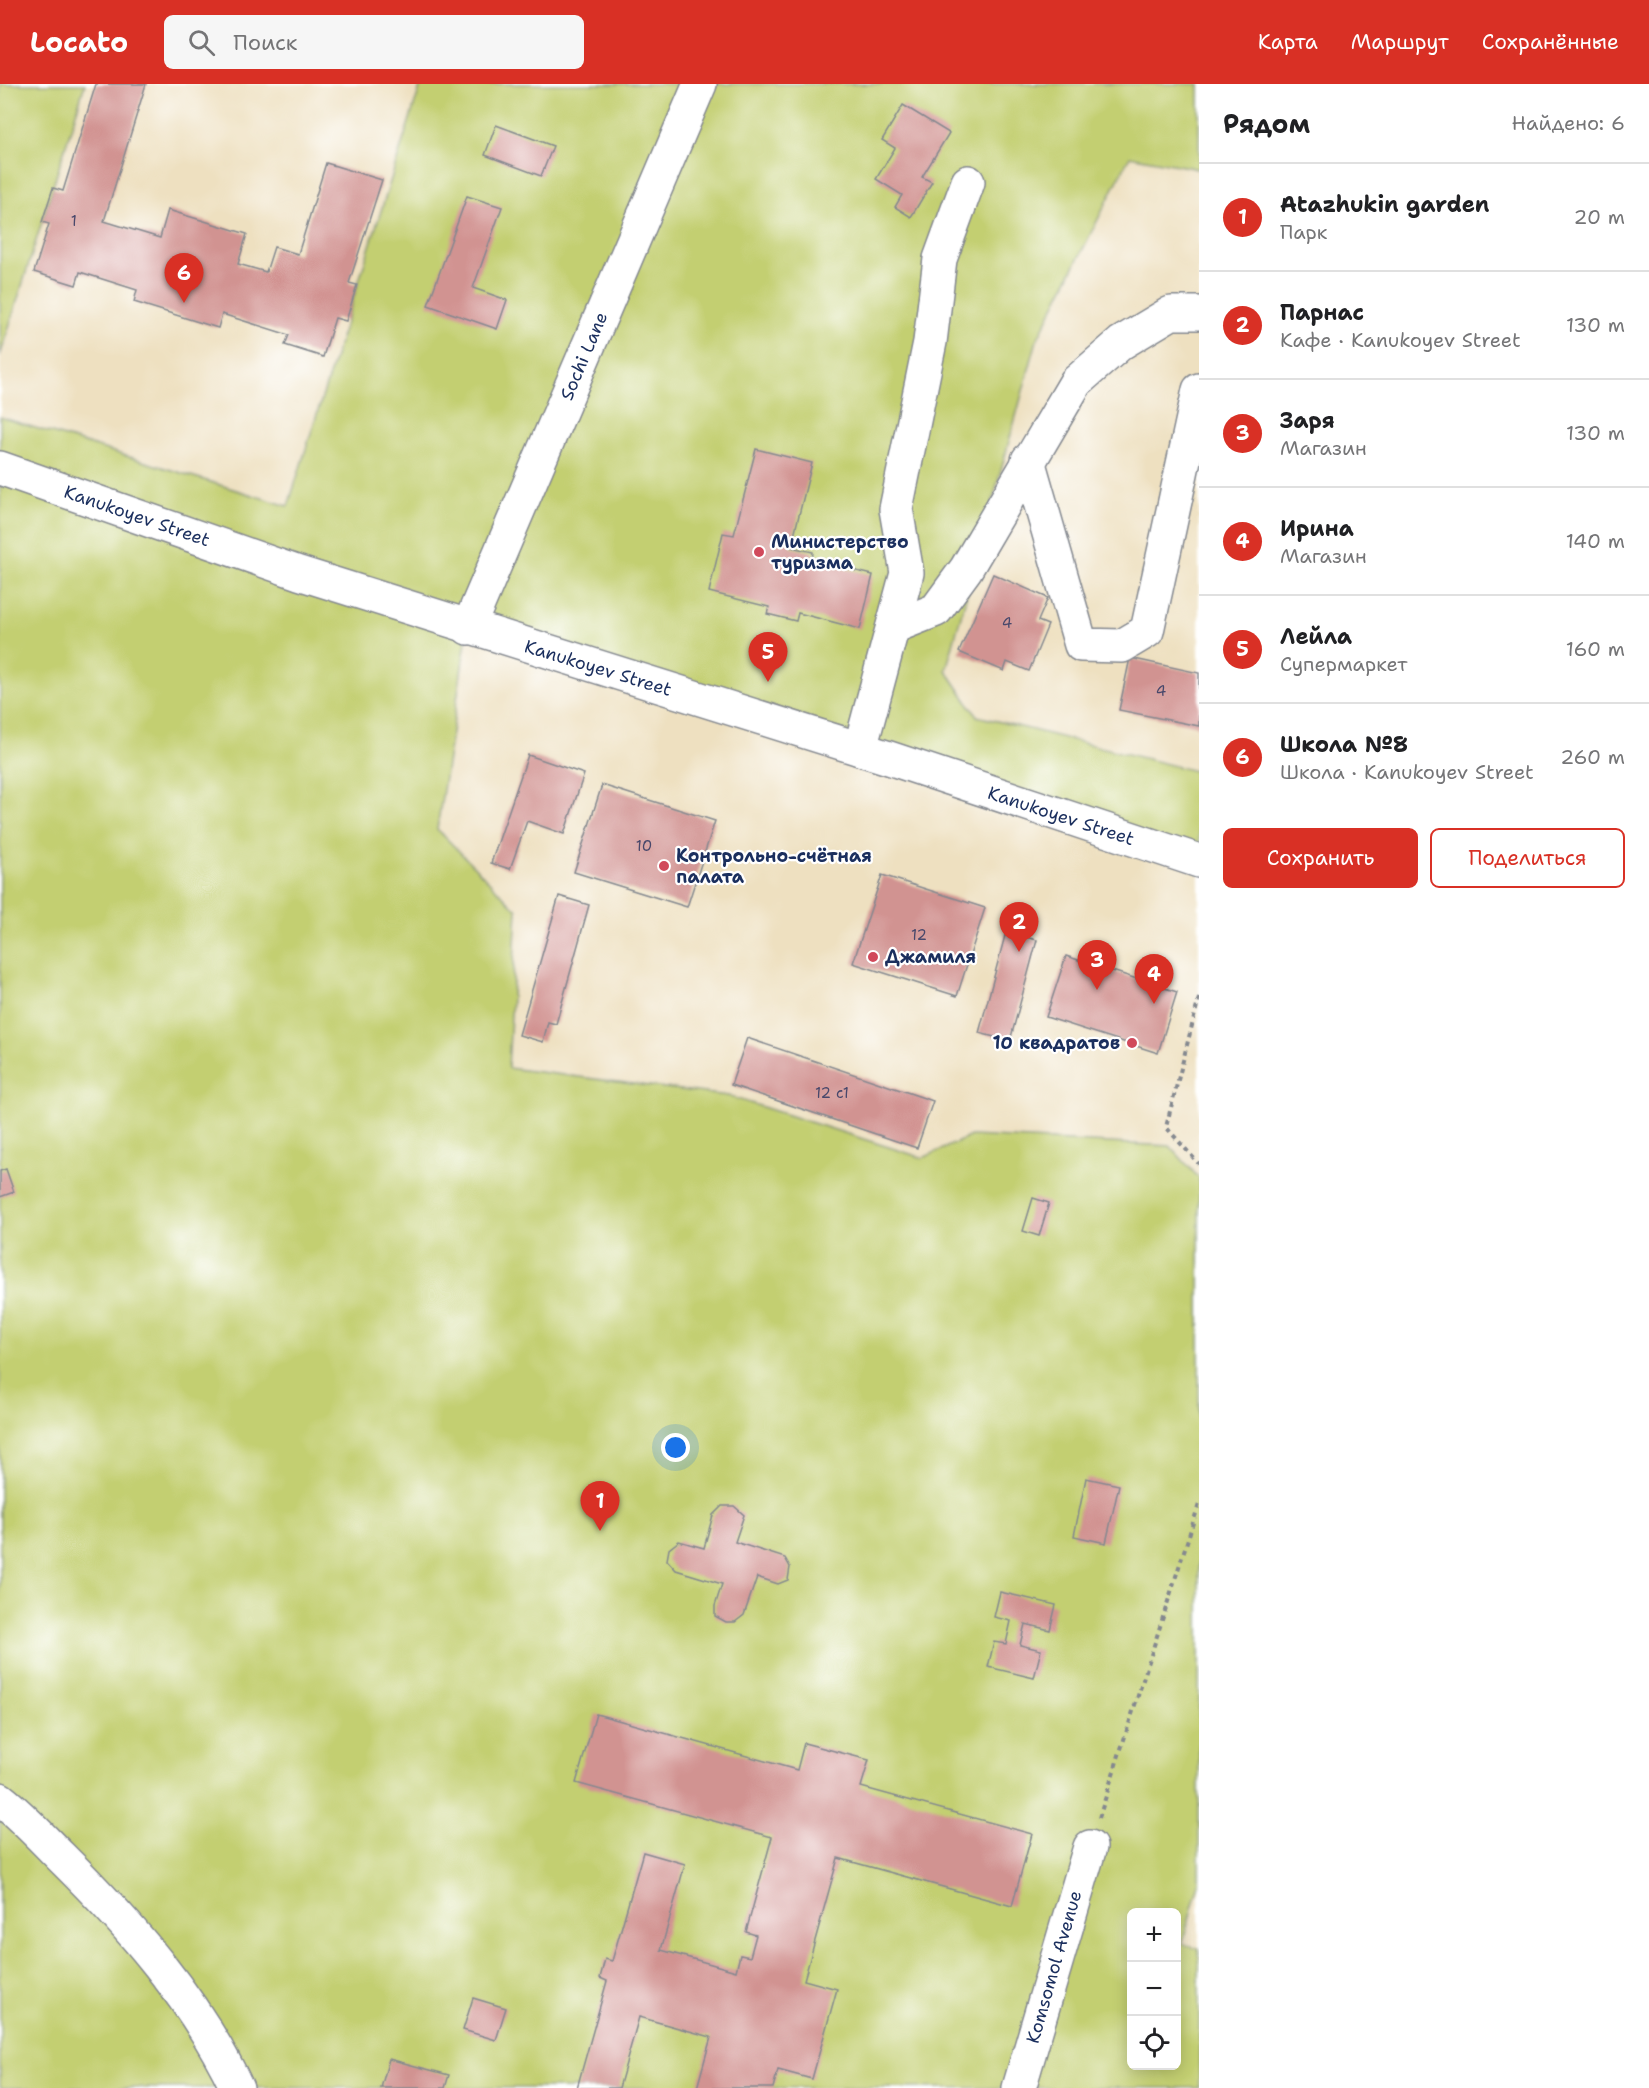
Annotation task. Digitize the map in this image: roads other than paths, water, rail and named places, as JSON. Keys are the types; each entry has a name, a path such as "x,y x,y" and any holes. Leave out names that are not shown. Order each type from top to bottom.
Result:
{"street":[{"name":"Sochi Lane","path":"468,628 700,84"},
{"path":"860,749 907,573 896,509 930,342 940,259 968,182"},
{"path":"893,627 936,610 966,568 1076,382 1121,343 1171,314 1199,313"},
{"path":"1028,460 1081,645 1122,646 1147,631 1199,390"},
{"name":"Kanukoyev Street","path":"0,468 298,573 860,749 1199,861"},
{"path":"0,1799 96,1891 174,1982 226,2064 237,2088"},
{"name":"Komsomol Avenue","path":"1019,2088 1090,1847"}],"place":[{"name":"Школа №8","path":"184,303"},
{"name":"Министерство туризма","path":"759,552"},
{"name":"Лейла","path":"768,682"},
{"name":"Контрольно-счётная палата","path":"664,866"},
{"name":"Парнас","path":"1019,952"},
{"name":"Джамиля","path":"873,957"},
{"name":"Заря","path":"1097,990"},
{"name":"Ирина","path":"1154,1004"},
{"name":"10 квадратов","path":"1132,1043"},
{"name":"Atazhukin garden","path":"600,1531"}]}
